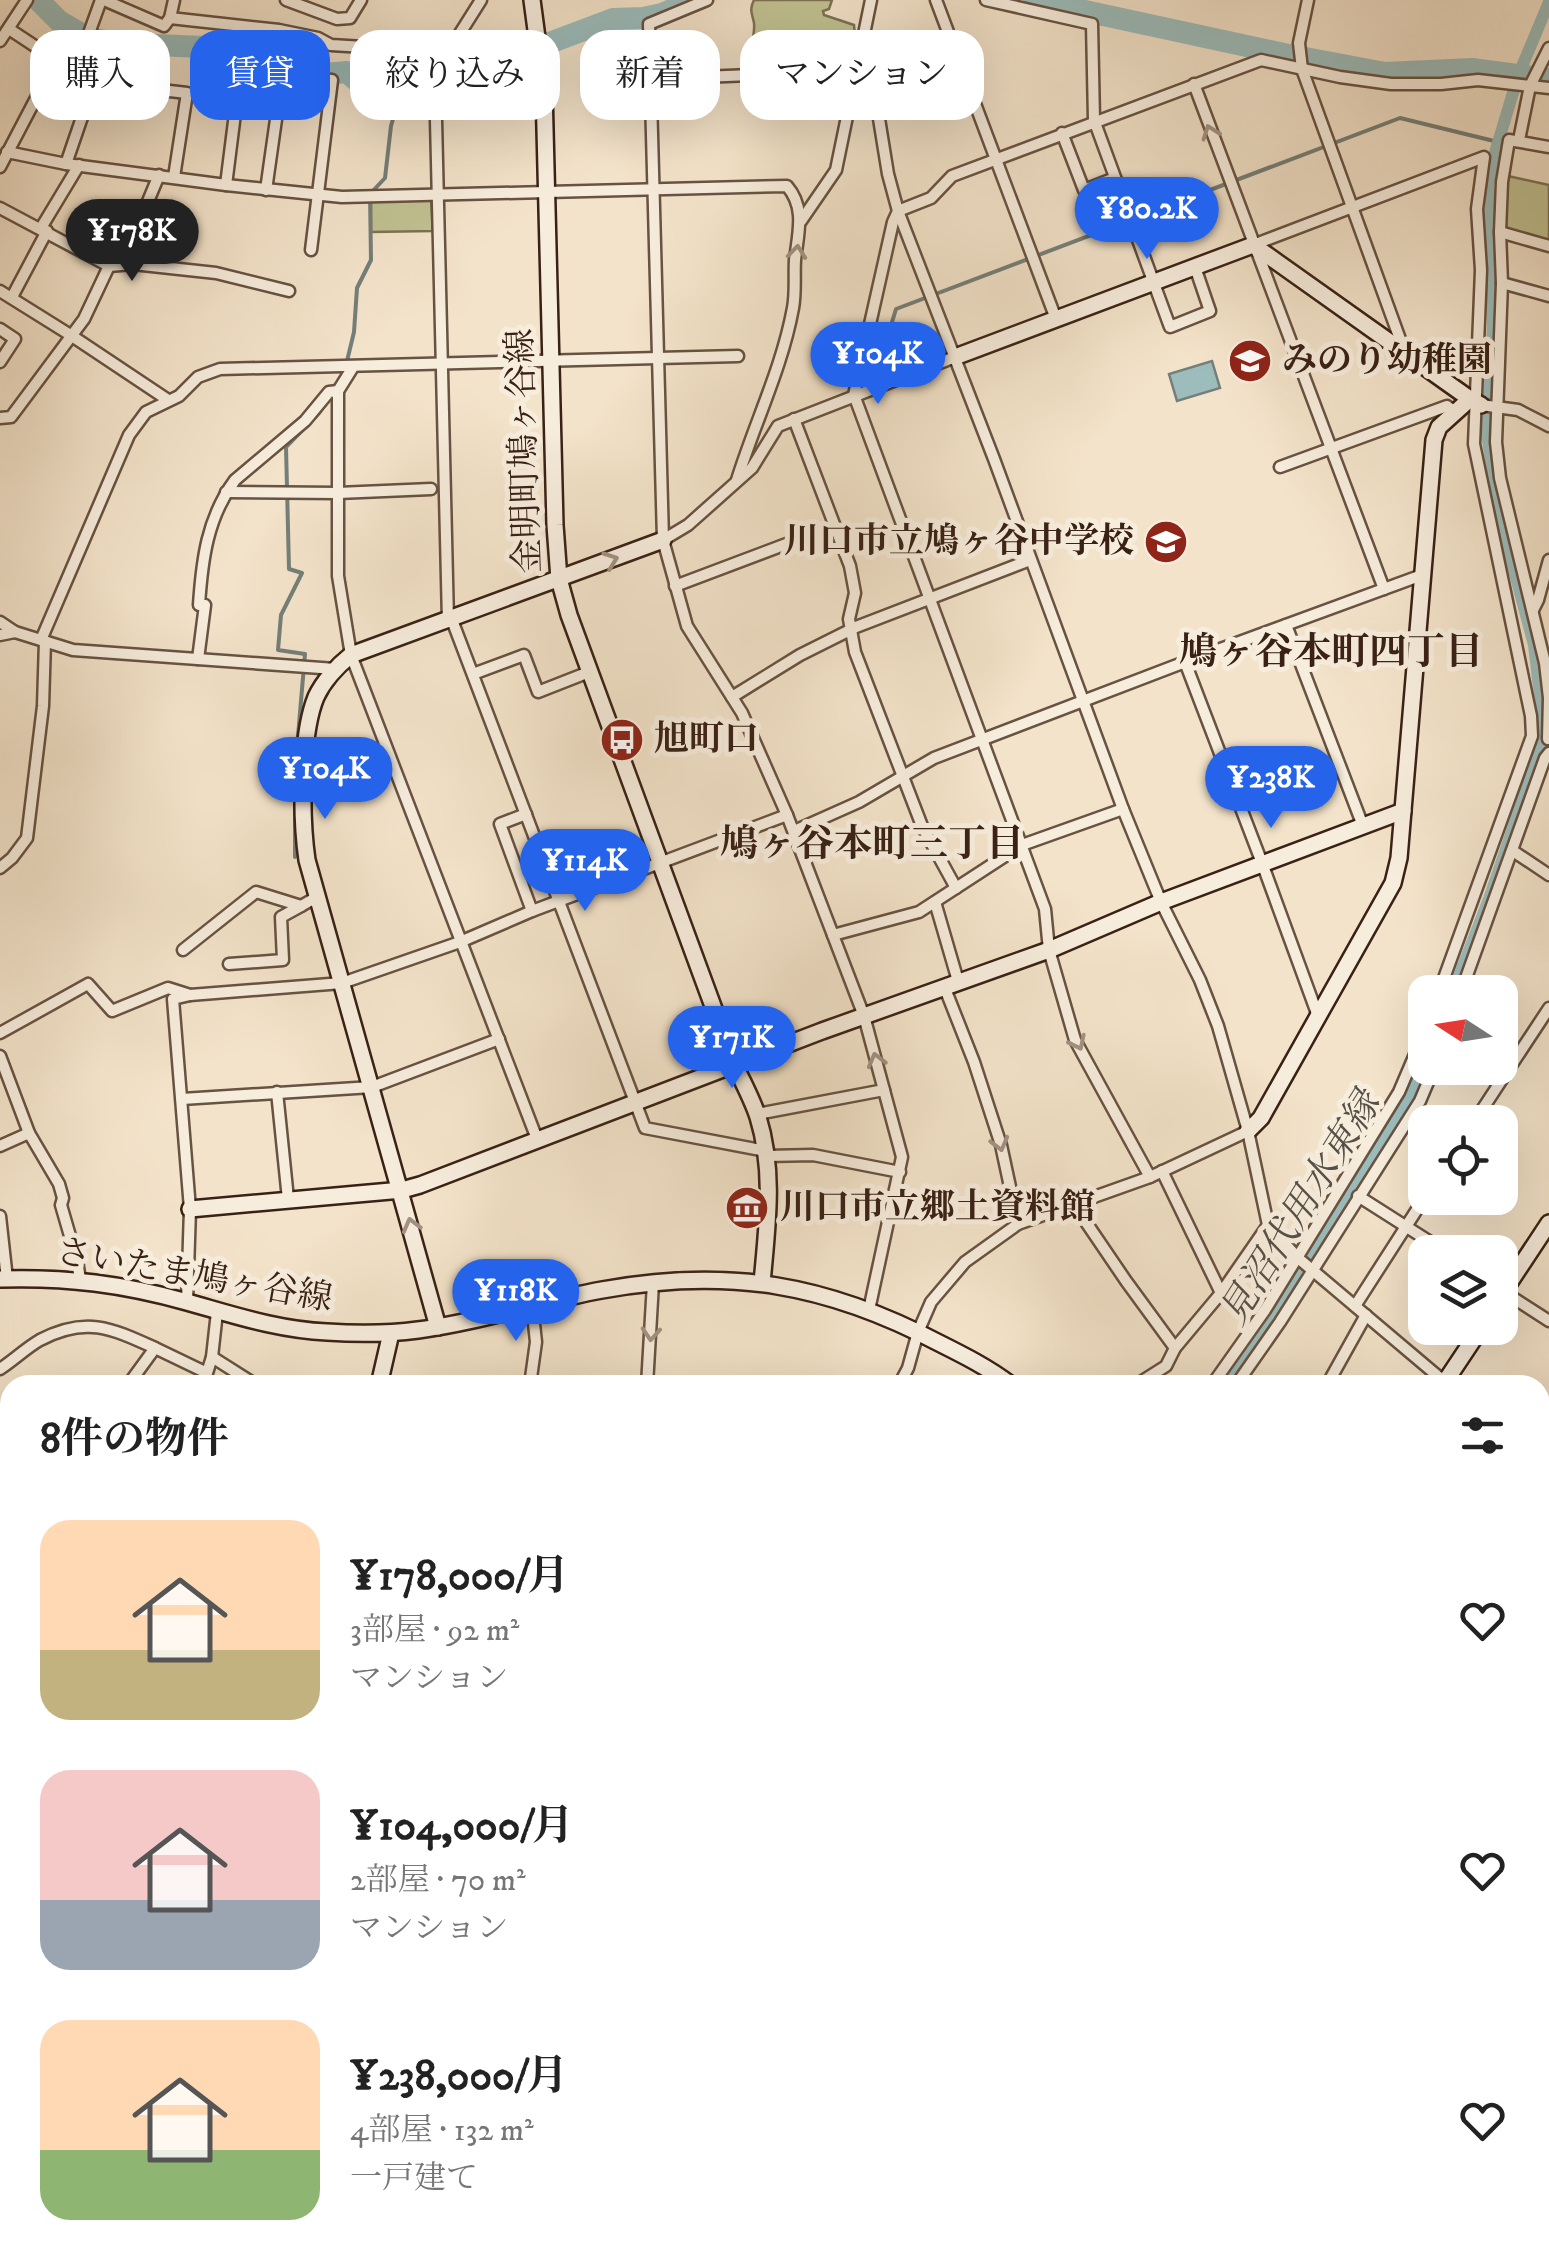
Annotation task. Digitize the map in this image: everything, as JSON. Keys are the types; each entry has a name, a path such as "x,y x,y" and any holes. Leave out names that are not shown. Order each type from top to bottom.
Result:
{"street":[{"path":"0,41 28,0"},
{"path":"91,30 103,0 164,26 174,0"},
{"path":"286,0 336,19 350,18 361,0"},
{"path":"462,30 481,0"},
{"name":"金明町鳩ヶ谷線","path":"532,0 542,58 559,579 588,672 757,1114 770,1183 762,1283"},
{"path":"649,30 649,24 707,0"},
{"path":"865,30 871,0"},
{"path":"936,0 1056,319"},
{"path":"986,0 1092,24 1094,120 1170,327 1210,311 1194,267"},
{"path":"1308,0 1299,43 1302,69 1406,354"},
{"path":"170,18 279,30 318,38 331,45 350,46"},
{"path":"9,29 30,43"},
{"path":"1519,140 1530,86 1544,67 1549,48"},
{"path":"1150,1177 1075,1040 1050,950 1045,909 854,395 893,222 898,210 931,198 952,176 1260,60 1391,84 1478,80 1549,88"},
{"path":"1194,84 1384,589"},
{"path":"170,91 187,93 174,177"},
{"path":"0,167 30,107"},
{"path":"66,164 81,120"},
{"path":"226,185 234,120"},
{"path":"266,190 276,120"},
{"path":"311,250 327,120"},
{"path":"434,120 450,620 646,1128 767,1153 812,1155 900,1172"},
{"path":"652,120 664,540 687,626 742,713 788,815 864,1016 902,1157 869,1310"},
{"path":"801,221 836,170 847,120"},
{"path":"879,120 898,210 1123,809 1218,1026 1248,1131 1268,1225 1298,1258 1436,1375"},
{"path":"1062,133 1084,190 1115,178"},
{"path":"1532,736 1549,739 1548,681 1500,478 1496,442 1500,232 1509,140 1549,147"},
{"path":"6,152 66,164 342,197 786,186 794,195 801,221 794,304 779,367 738,480"},
{"path":"438,1327 307,860 303,827 306,760 316,698 336,669 350,656 664,540 688,526 752,468 778,426 794,418 1484,157 1476,209 1481,270 1474,444 1532,736 1445,975"},
{"path":"0,310 79,165"},
{"path":"133,264 139,224 159,175"},
{"path":"0,208 109,266 133,264 216,273 289,291"},
{"path":"1500,232 1549,246"},
{"path":"1253,245 1476,402 1518,410 1549,426"},
{"path":"0,418 10,416 72,336 109,266"},
{"path":"1502,283 1549,296"},
{"path":"7,295 168,400"},
{"path":"0,330 15,339 0,362"},
{"path":"0,868 27,838 43,706 43,640 129,435 146,412 179,396 198,376 220,369 738,356"},
{"path":"353,367 338,391 338,576 350,656 537,1139"},
{"path":"198,659 204,605 198,605 202,558 226,492 305,421 329,392 338,391"},
{"path":"904,1375 931,1302 964,1262 1018,1224 1150,1177 1248,1131 1261,1118 1393,883 1399,858 1434,440 1440,426 1454,411 1476,402"},
{"path":"1280,467 1448,406 1454,411"},
{"path":"794,418 854,581 849,619 854,652 922,826 956,888"},
{"path":"226,492 431,490"},
{"path":"675,586 834,526"},
{"path":"732,698 800,655 851,630 1030,560"},
{"path":"1533,610 1549,560"},
{"path":"794,831 860,802 934,758 1422,576"},
{"path":"0,622 16,632 73,650 336,669"},
{"path":"1286,625 1363,826"},
{"path":"0,636 16,632"},
{"path":"473,674 524,655 538,692 588,672"},
{"path":"1184,662 1318,1016"},
{"path":"1467,975 1549,753"},
{"path":"832,935 919,912 1022,845 1123,809"},
{"path":"190,1210 402,1190 1050,950 1162,902 1403,811"},
{"path":"526,814 500,824 532,912"},
{"path":"188,1302 190,1210 173,999 342,983 460,942 788,815"},
{"path":"1513,851 1549,875"},
{"path":"184,950 256,892 301,906"},
{"path":"229,964 282,960 281,917 317,897"},
{"path":"934,902 951,984 1002,1145 1018,1224"},
{"path":"0,1033 88,984 112,1011 168,988 190,995"},
{"path":"1485,1105 1549,1008"},
{"path":"182,1099 372,1087 499,1040"},
{"path":"0,1056 4,1080 28,1133 59,1184 80,1280"},
{"path":"1219,1375 1298,1258 1408,1071"},
{"path":"1243,1375 1427,1085"},
{"path":"757,1114 884,1090"},
{"path":"277,1092 288,1199"},
{"path":"0,1146 28,1133"},
{"path":"1162,1171 1221,1293"},
{"path":"1358,1196 1420,1235"},
{"path":"1074,1204 1175,1348"},
{"path":"1356,1306 1413,1215"},
{"path":"0,1216 4,1279"},
{"path":"1518,1268 1549,1223"},
{"path":"1152,1375 1166,1366 1175,1348 1221,1293 1268,1225"},
{"name":"さいたま鳩ヶ谷線","path":"4,1279 80,1280 188,1302 294,1330 391,1333 654,1283 762,1283 869,1310 965,1356 995,1375"},
{"path":"648,1375 654,1283"},
{"path":"1518,1303 1549,1321"},
{"path":"531,1375 536,1342 532,1305"},
{"path":"0,1369 37,1342 85,1326 120,1332 207,1372 218,1312"},
{"path":"1333,1375 1366,1315"},
{"path":"381,1375 391,1333"},
{"path":"1451,1375 1470,1345"},
{"path":"135,1375 155,1348"},
{"path":"212,1358 240,1375"}],"green space":[{"path":"754,0 832,0 824,15 854,25 854,30 754,30"},
{"path":"1508,176 1549,185 1549,241 1506,229"},
{"path":"431,199 433,231 371,232 371,200"}],"water":[{"path":"1212,361 1220,388 1177,401 1169,374"}],"waterway":[{"path":"38,0 59,21 88,38 153,49 155,45 204,47 247,66 296,74 347,72 374,86 402,88 528,51 613,19 643,18 685,4"},
{"path":"1034,0 1385,73 1472,69 1549,79"},
{"name":"見沼代用水東縁","path":"1460,975 1539,752 1541,705 1534,645 1499,514 1487,434 1493,326 1488,185 1518,76 1549,2"},
{"path":"886,342 896,309 1400,118 1498,142"},
{"path":"347,361 357,288 371,260 370,194 385,178 393,120"},
{"path":"295,857 295,771 305,654 278,650 281,615 302,573 289,569 286,447 330,397"},
{"name":"見沼代用水東縁","path":"1232,1375 1327,1233 1414,1085"}],"place":[{"name":"みのり幼稚園","path":"1250,361"},
{"name":"川口市立鳩ヶ谷中学校","path":"1166,542"},
{"name":"旭町口","path":"622,740"},
{"name":"川口市立郷土資料館","path":"747,1208"}],"district":[{"name":"鳩ヶ谷本町四丁目","path":"1331,653"},
{"name":"鳩ヶ谷本町三丁目","path":"872,845"}]}
